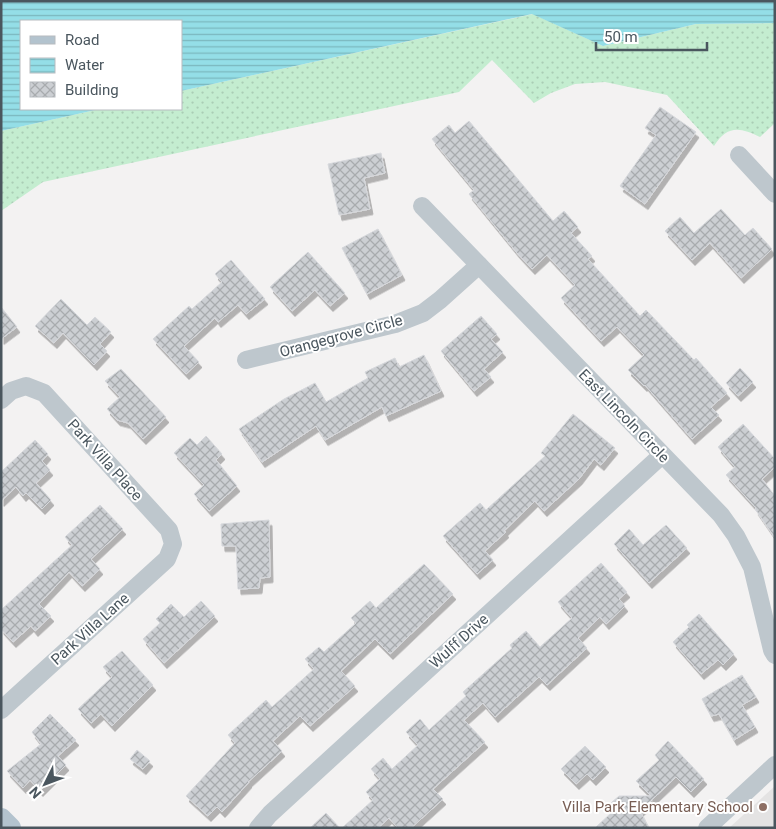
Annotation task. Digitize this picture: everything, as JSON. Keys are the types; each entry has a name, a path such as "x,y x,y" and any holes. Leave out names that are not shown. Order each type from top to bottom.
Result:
{"main road":[{"path":"1,819 10,828"}],"street":[{"path":"739,155 775,194"},
{"name":"East Lincoln Circle","path":"422,206 721,515 736,536 752,566 772,650 775,655"},
{"name":"Orangegrove Circle","path":"246,360 395,324 423,313 479,265"},
{"name":"Park Villa Place","path":"1,400 11,391 26,386 44,393 169,530 173,544"},
{"name":"Wulff Drive","path":"258,828 270,814 662,455"},
{"name":"Park Villa Lane","path":"1,710 167,559 173,544"},
{"path":"707,828 775,765"}],"shaded area":[{"name":"Villa Park Elementary School","path":"775,786 775,828 729,828"}],"green space":[{"path":"533,14 603,46 696,24 775,23 775,123 760,137 746,131 734,130 724,134 714,146 667,95 605,82 575,84 551,93 534,103 492,60 459,92 43,182 1,211 1,131 96,110 182,110 182,91"}],"water":[{"path":"1,1 775,1 775,23 696,24 603,46 532,14 182,91 182,20 20,20 20,110 96,110 1,131"}],"building":[{"path":"660,107 696,132 645,204 620,186 656,135 645,128"},
{"path":"469,121 553,221 564,211 578,227 571,233 592,256 588,259 640,316 646,310 694,360 696,358 727,393 711,407 719,415 692,439 645,385 628,370 644,355 617,327 601,341 561,298 575,285 547,255 532,269 469,194 474,190 432,139 449,125 455,133"},
{"path":"381,153 385,173 364,178 370,209 339,215 328,164"},
{"path":"721,209 745,235 753,228 772,249 741,278 710,243 692,260 665,231 680,217 694,233"},
{"path":"378,229 402,275 367,294 342,248"},
{"path":"308,252 345,293 330,306 315,290 292,311 270,287"},
{"path":"231,260 265,299 246,314 238,305 218,322 215,318 184,346 199,362 186,374 153,339 189,306 192,309 222,282 215,274"},
{"path":"61,299 87,325 95,317 111,332 100,344 107,351 94,365 63,333 54,343 35,326"},
{"path":"1,307 17,327 1,339"},
{"path":"481,316 497,334 491,339 503,352 484,369 491,377 474,391 441,351"},
{"path":"424,355 441,391 386,416 382,407 325,440 316,426 262,462 239,429 284,399 315,383 326,402 368,378 365,372 395,358 399,367"},
{"path":"740,368 753,382 738,396 726,383"},
{"path":"121,369 166,417 143,439 128,423 117,420 107,409 120,397 105,381"},
{"path":"573,414 615,448 601,465 594,459 579,479 544,511 535,501 485,551 493,560 477,574 443,536 480,503 486,510 545,456 541,453"},
{"path":"743,424 775,459 775,467 762,479 775,496 775,538 756,508 726,475 735,467 718,447"},
{"path":"206,436 222,454 216,460 237,486 209,511 194,494 204,485 174,453 190,438 197,445"},
{"path":"35,440 48,454 42,461 50,470 36,483 51,500 42,509 26,493 23,496 16,487 1,501 1,472"},
{"path":"100,505 123,529 91,559 100,569 82,586 69,572 39,604 51,616 35,631 31,626 13,642 1,629 1,610 72,545 65,537"},
{"path":"269,520 270,577 260,578 259,588 238,589 236,546 222,546 221,524"},
{"path":"666,525 687,548 649,583 614,544 629,529 643,545"},
{"path":"601,563 627,592 619,599 625,606 606,624 600,617 578,638 587,648 547,685 539,677 495,717 483,703 464,720 485,742 433,789 443,799 411,828 398,828 389,818 378,828 342,828 373,800 366,792 380,779 371,769 383,758 392,769 418,745 406,732 420,719 429,730 466,696 463,692 512,648 510,645 526,631 540,647 572,618 558,602"},
{"path":"424,564 453,594 390,654 375,639 341,671 355,686 310,726 300,716 273,741 282,751 248,782 222,812 217,807 208,816 186,796 235,743 228,735 266,700 272,707 314,669 305,659 319,647 324,652 356,623 351,618 370,601 376,608"},
{"path":"201,601 215,616 164,663 143,639 160,623 156,619 171,604 184,617"},
{"path":"699,614 734,654 723,665 718,660 701,674 673,642 689,627 687,625"},
{"path":"122,651 153,685 112,726 101,714 91,723 78,709 112,677 103,667"},
{"path":"742,675 756,697 742,705 755,727 734,740 719,714 711,716 702,699"},
{"path":"50,714 76,740 58,756 66,765 40,791 30,780 23,788 7,771 41,744 32,732"},
{"path":"668,741 704,779 691,792 676,777 640,811 649,828 595,828 611,813 611,803 619,796 651,796 636,781 659,760 655,755"},
{"path":"585,746 606,767 593,780 587,774 576,784 561,769"},
{"path":"137,750 150,761 143,769 130,759"},
{"path":"326,813 340,828 310,828"}],"place":[{"name":"Villa Park Elementary School","path":"763,807"}]}
